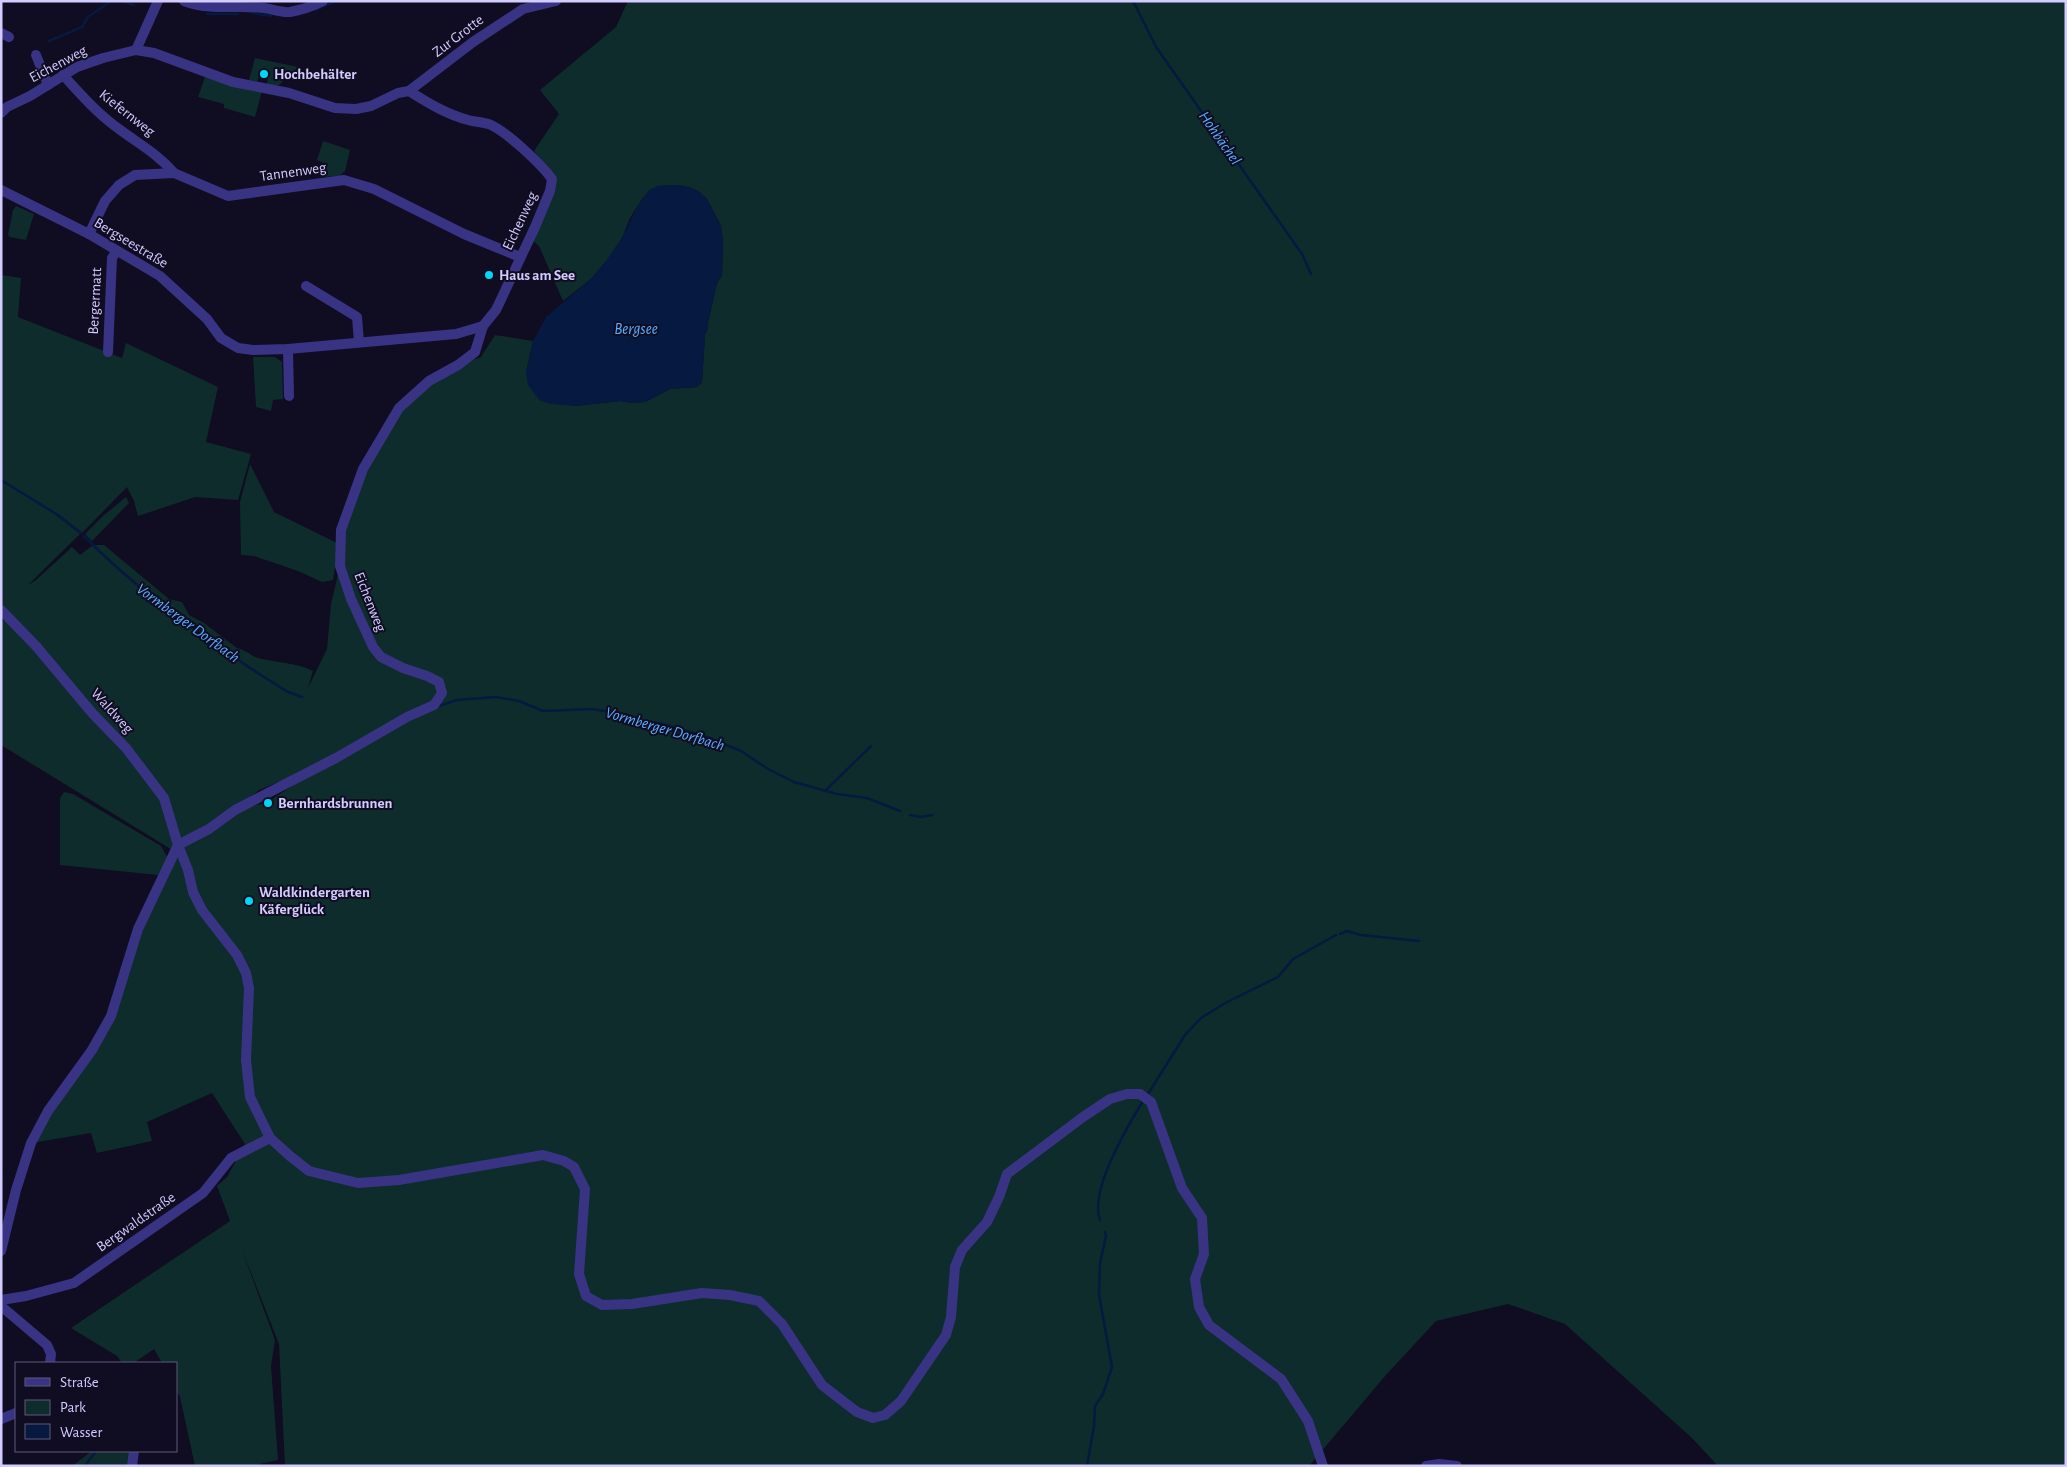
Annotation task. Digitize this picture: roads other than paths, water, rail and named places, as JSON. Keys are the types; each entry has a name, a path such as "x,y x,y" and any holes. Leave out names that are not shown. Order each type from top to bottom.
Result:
{"street":[{"path":"136,50 158,1"},
{"path":"184,1 196,6 214,8 242,6 288,12 323,1"},
{"name":"Zur Grotte","path":"409,91 473,42 523,9 556,1"},
{"name":"Eichenweg","path":"3,107 30,96 77,67 136,50 154,53 233,82 289,93 335,108 356,109 371,106 409,91 435,108 468,120 490,125 502,132 543,167 552,179 550,191 496,310 483,326 475,352 458,365 428,380 399,408 363,469 341,530 340,566 350,599 373,647 381,657 439,682 442,693 431,707 407,717 336,758 235,810 209,829 178,845"},
{"path":"36,55 48,85"},
{"name":"Kiefernweg","path":"63,76 90,106 161,158 174,173"},
{"name":"Tannenweg","path":"89,234 105,201 119,185 135,175 174,173 228,196 344,180 374,188 464,234 520,257"},
{"name":"Bergseestraße","path":"1,190 89,234 116,252 160,276 207,319 221,338 228,344 238,348 253,350 288,349 456,334 483,326"},
{"name":"Bergermatt","path":"108,352 112,258 116,252"},
{"path":"306,286 357,317 358,342"},
{"path":"288,349 289,396"},
{"name":"Waldweg","path":"1,610 36,646 93,714 126,748 164,798 178,845 188,870 193,892 202,910 237,955 246,973 249,988 246,1060 250,1097 270,1138"},
{"path":"1,1251 16,1190 31,1143 48,1111 92,1050 111,1016 138,929 178,845"},
{"path":"270,1138 309,1171 358,1182 400,1180 543,1155 564,1161 574,1167 585,1189 578,1274 586,1296 602,1305 632,1304 702,1293 730,1295 759,1301 782,1324 822,1385 857,1412 872,1418 885,1415 901,1401 946,1335 951,1317 955,1267 962,1250 987,1222 1007,1174 1083,1116 1110,1099 1126,1094 1140,1094 1151,1102 1182,1188 1202,1218 1204,1254 1196,1280 1199,1307 1209,1325 1281,1379 1308,1421 1323,1466"},
{"name":"Bergwaldstraße","path":"1,1300 26,1296 74,1283 203,1194 231,1158 270,1138"},
{"path":"1,1306 47,1345 51,1354 50,1362"},
{"path":"1,1419 15,1413"},
{"path":"132,1466 134,1452"},
{"path":"1426,1466 1439,1464 1457,1466"}],"water":[{"name":"Bergsee","path":"679,185 692,188 707,199 721,226 723,242 722,275 717,283 708,329 705,335 702,382 697,387 670,389 645,402 620,401 575,406 551,404 539,400 528,385 526,372 533,341 546,317 591,279 607,260 622,238 638,205 649,190 658,186"}],"waterway":[{"path":"49,41 82,27 88,17 111,1"},
{"path":"122,1 134,5"},
{"path":"315,10 336,1"},
{"name":"Hohbächel","path":"1133,1 1156,47 1302,254 1311,274"},
{"path":"253,13 271,16"},
{"path":"207,14 238,14"},
{"name":"Vormberger Dorfbach","path":"1,480 58,515 81,533"},
{"name":"Vormberger Dorfbach","path":"84,536 131,580 181,620 261,675 288,692 302,697"},
{"name":"Vormberger Dorfbach","path":"439,706 457,700 496,697 519,701 543,711 592,709 611,712 707,737 741,751 768,769 794,782 837,794 867,798 900,811"},
{"name":"Vormberger Dorfbach","path":"826,790 871,746"},
{"name":"Vormberger Dorfbach","path":"910,815 921,817 932,815"},
{"path":"1340,934 1347,931 1361,935 1419,941"},
{"path":"1148,1094 1185,1035 1201,1018 1225,1003 1278,977 1293,959 1336,935"},
{"path":"1100,1220 1098,1207 1100,1192 1111,1159 1143,1101"},
{"path":"1087,1466 1094,1426 1095,1406 1103,1394 1112,1367 1099,1295 1100,1263 1106,1236 1105,1232"},
{"path":"85,1466 95,1452"}],"place":[{"name":"Hochbehälter","path":"264,74"},
{"name":"Haus am See","path":"489,275"},
{"name":"Bernhardsbrunnen","path":"268,803"},
{"name":"Waldkindergarten Käferglück","path":"249,901"}]}
